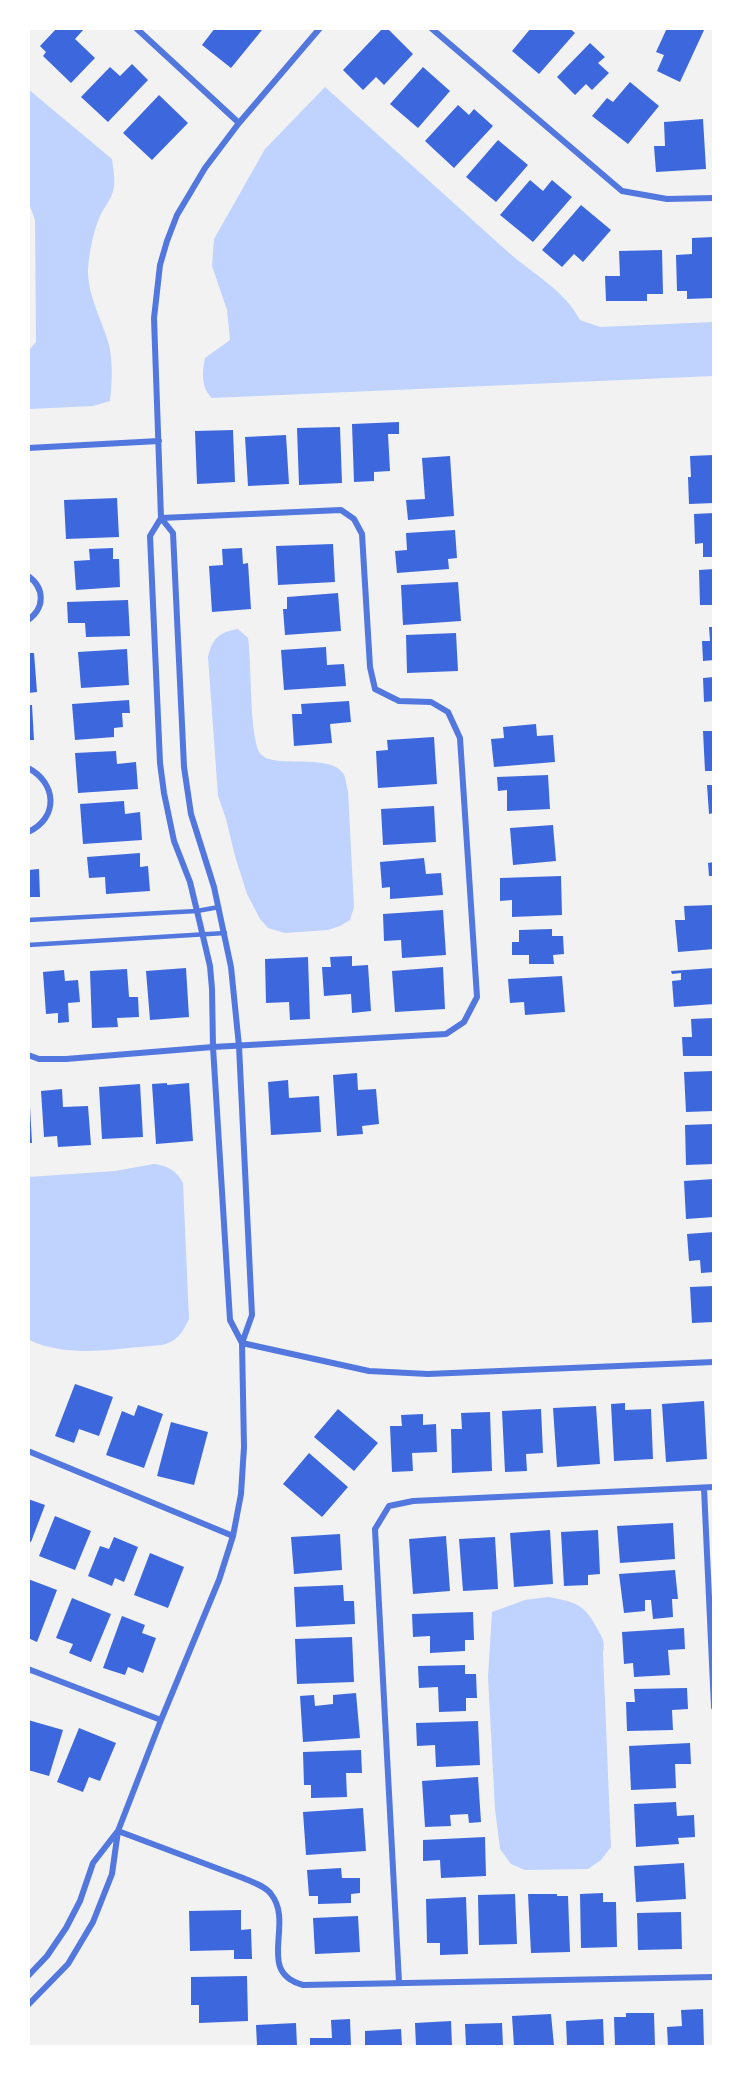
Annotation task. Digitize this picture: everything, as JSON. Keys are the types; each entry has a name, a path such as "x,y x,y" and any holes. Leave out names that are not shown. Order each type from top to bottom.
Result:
{"street":[{"path":"136,28 239,123"},
{"path":"242,1343 230,1320 213,1047 212,989 197,911 170,824 160,763 150,536 161,518 154,318 160,265 177,215 188,195 239,123 320,28"},
{"path":"430,28 621,191 667,199 714,198"},
{"path":"28,448 159,441"},
{"path":"28,1054 39,1059 66,1059 213,1047 446,1034 464,1022 477,997 460,738 448,712 431,702 399,701 375,689 370,667 362,534 354,519 340,510 161,518"},
{"path":"28,2006 68,1964 93,1922 112,1874 118,1831 219,1580 241,1494 244,1447 242,1343 252,1316 239,1046 225,933 187,796 173,533 161,518"},
{"path":"28,576 36,582 42,597 36,614 28,620"},
{"path":"28,768 38,773 46,782 51,805 40,825 28,832"},
{"path":"242,1343 369,1371 416,1374 714,1362"},
{"path":"28,1451 232,1536"},
{"path":"399,1982 375,1529 389,1506 414,1501 714,1487"},
{"path":"704,1488 714,1707"},
{"path":"28,1669 161,1720"},
{"path":"118,1831 243,1878 262,1886 271,1893 279,1914 279,1967 288,1979 303,1985 714,1977"},
{"path":"28,1976 47,1956 66,1928 80,1901 93,1863 118,1831"}],"lane":[{"path":"28,920 197,911 219,907"},
{"path":"28,945 225,933"}],"water":[{"path":"325,87 508,252 557,291 580,320 600,327 713,322 713,376 212,398 203,380 205,358 230,340 227,310 212,266 214,239 265,149"},
{"path":"28,89 112,159 114,187 95,229 88,270 93,299 109,345 112,366 110,401 93,406 29,409 29,350 36,342 35,220 28,200"},
{"path":"238,629 248,638 252,716 256,744 260,753 266,758 275,760 325,763 335,767 345,777 348,791 354,907 350,920 328,930 285,933 268,928 260,919 247,894 235,856 218,796 208,657 217,637"},
{"path":"154,1164 171,1169 183,1183 189,1319 182,1332 176,1339 162,1345 94,1351 60,1349 29,1340 29,1177 115,1171"},
{"path":"549,1597 574,1603 584,1610 593,1621 604,1644 611,1847 601,1860 588,1869 525,1870 511,1864 500,1849 495,1809 488,1677 492,1612 525,1600"}],"building":[{"path":"57,28 85,28 75,39 95,58 71,83 43,56 46,52 40,46"},
{"path":"215,28 260,28 262,30 231,68 202,45"},
{"path":"383,28 387,28 413,54 384,85 376,77 363,90 343,70"},
{"path":"531,28 569,28 575,33 539,74 512,51"},
{"path":"667,28 705,28 680,82 657,71 664,55 656,52"},
{"path":"590,43 605,57 598,63 609,73 592,90 586,84 575,95 557,77"},
{"path":"132,64 148,80 108,122 81,97 110,67 120,76"},
{"path":"423,67 450,91 418,128 390,104"},
{"path":"630,82 659,106 628,144 592,116 607,98 613,102"},
{"path":"159,95 188,123 152,160 123,133"},
{"path":"458,105 469,115 474,109 493,126 454,168 425,141"},
{"path":"703,119 706,169 656,172 654,146 665,146 664,122"},
{"path":"498,140 528,165 496,202 466,177"},
{"path":"530,180 543,191 552,180 572,197 533,242 500,215"},
{"path":"581,205 611,230 583,262 574,254 562,267 542,250"},
{"path":"713,237 714,298 687,299 687,291 677,291 676,255 692,254 692,238"},
{"path":"662,250 663,294 647,294 647,301 606,301 605,276 620,276 619,251"},
{"path":"399,422 399,434 388,434 390,471 374,472 374,481 354,482 352,424"},
{"path":"340,427 342,483 299,485 297,428"},
{"path":"233,430 235,482 197,484 195,431"},
{"path":"286,435 289,484 248,486 245,437"},
{"path":"714,455 714,503 689,504 690,456"},
{"path":"450,456 454,516 408,520 406,500 425,499 422,458"},
{"path":"117,498 119,537 66,539 64,500"},
{"path":"714,513 714,557 703,557 703,543 695,544 694,514"},
{"path":"455,530 457,558 448,559 449,569 397,573 395,551 407,550 406,533"},
{"path":"333,544 335,582 278,585 276,546"},
{"path":"113,548 113,559 119,559 120,587 76,590 74,561 90,560 89,549"},
{"path":"242,548 243,564 248,563 251,609 212,612 209,566 223,565 222,549"},
{"path":"714,569 714,605 700,605 699,570"},
{"path":"458,582 461,621 403,625 401,585"},
{"path":"338,593 341,631 285,635 283,609 287,609 287,597"},
{"path":"128,600 130,636 86,637 85,623 68,623 67,602"},
{"path":"709,627 714,627 714,660 703,661 702,641 710,641"},
{"path":"456,633 458,671 407,673 406,635"},
{"path":"326,647 327,665 344,664 346,686 284,690 281,650"},
{"path":"127,649 129,685 81,688 78,652"},
{"path":"28,653 34,653 37,692 28,693"},
{"path":"714,677 714,701 704,702 703,678"},
{"path":"129,700 130,713 122,713 123,727 114,728 114,737 75,740 72,704"},
{"path":"349,701 351,722 330,724 332,743 294,746 292,714 302,714 301,704"},
{"path":"28,705 32,705 34,740 28,740"},
{"path":"536,724 537,736 553,735 555,762 494,767 491,739 504,738 503,727"},
{"path":"703,731 714,731 714,771 705,771"},
{"path":"434,737 437,784 378,788 376,751 388,750 387,740"},
{"path":"116,751 117,764 136,762 138,789 78,793 75,753"},
{"path":"548,775 550,809 507,811 507,790 498,791 497,777"},
{"path":"707,785 714,785 714,813 709,814"},
{"path":"124,801 125,814 140,812 142,840 83,844 80,804"},
{"path":"434,806 436,842 383,845 381,809"},
{"path":"553,825 556,861 513,865 510,828"},
{"path":"140,853 140,867 148,866 150,891 106,894 105,877 89,878 87,857"},
{"path":"424,858 426,874 441,873 443,895 390,899 390,887 382,888 380,862"},
{"path":"714,862 714,876 709,876 708,863"},
{"path":"39,869 40,897 28,897 28,870"},
{"path":"561,876 562,915 512,917 512,900 500,901 500,878"},
{"path":"714,905 714,949 678,952 675,920 685,920 684,906"},
{"path":"443,910 446,955 402,958 401,940 384,941 383,914"},
{"path":"552,929 552,936 563,936 564,954 553,955 554,964 529,964 529,955 512,955 512,942 519,942 519,930"},
{"path":"352,956 352,966 368,965 371,1011 352,1013 351,994 324,996 322,967 331,967 330,957"},
{"path":"308,957 310,1019 290,1020 289,1002 266,1003 265,959"},
{"path":"443,967 445,1009 395,1012 392,971"},
{"path":"186,968 189,1017 150,1020 146,971"},
{"path":"714,968 714,1004 674,1007 672,981 681,980 681,973 672,974 671,971"},
{"path":"127,969 129,997 138,997 139,1017 117,1018 118,1027 92,1028 90,971"},
{"path":"64,970 65,981 78,980 80,1002 68,1003 69,1022 58,1023 58,1013 46,1014 43,972"},
{"path":"562,976 565,1012 525,1015 524,1002 510,1003 508,979"},
{"path":"714,1018 714,1056 683,1056 682,1037 692,1037 691,1019"},
{"path":"714,1071 714,1111 686,1112 684,1072"},
{"path":"357,1073 358,1090 376,1089 379,1124 362,1126 363,1134 337,1136 333,1075"},
{"path":"288,1080 289,1098 319,1096 321,1132 271,1135 268,1082"},
{"path":"167,1083 167,1085 189,1083 193,1141 156,1144 152,1084"},
{"path":"140,1084 143,1137 102,1139 99,1087"},
{"path":"62,1089 63,1107 88,1106 91,1145 58,1147 57,1136 44,1137 41,1091"},
{"path":"28,1107 30,1107 32,1143 28,1143"},
{"path":"714,1124 714,1164 686,1165 685,1125"},
{"path":"714,1179 714,1217 686,1219 684,1181"},
{"path":"714,1232 714,1272 701,1273 700,1260 689,1261 687,1234"},
{"path":"714,1286 714,1322 692,1323 690,1287"},
{"path":"75,1384 113,1397 99,1436 79,1429 74,1443 55,1436"},
{"path":"704,1401 707,1459 666,1462 662,1404"},
{"path":"625,1403 625,1410 651,1409 653,1459 614,1461 611,1404"},
{"path":"138,1405 163,1414 144,1468 106,1455 122,1411 134,1416"},
{"path":"596,1406 600,1464 557,1467 553,1408"},
{"path":"338,1409 378,1443 354,1471 314,1437"},
{"path":"541,1409 543,1453 526,1454 527,1471 505,1472 502,1411"},
{"path":"490,1412 492,1471 452,1473 451,1429 462,1429 461,1413"},
{"path":"423,1414 423,1425 436,1424 437,1452 412,1453 413,1471 392,1472 390,1426 402,1426 401,1415"},
{"path":"171,1422 208,1432 194,1485 157,1476"},
{"path":"309,1453 348,1487 322,1517 283,1484"},
{"path":"28,1499 45,1505 31,1542 28,1541"},
{"path":"55,1516 91,1531 75,1570 39,1556"},
{"path":"673,1523 675,1559 620,1563 617,1526"},
{"path":"550,1530 553,1584 514,1587 510,1533"},
{"path":"598,1530 600,1574 588,1575 588,1585 564,1586 561,1532"},
{"path":"340,1534 342,1570 294,1574 291,1537"},
{"path":"446,1536 450,1591 413,1594 409,1539"},
{"path":"114,1537 138,1547 124,1582 115,1578 112,1586 88,1576 100,1546 109,1549"},
{"path":"495,1537 498,1589 463,1591 459,1539"},
{"path":"150,1553 184,1567 168,1608 134,1595"},
{"path":"675,1570 678,1599 672,1599 673,1617 653,1619 651,1600 645,1600 645,1611 624,1613 619,1574"},
{"path":"28,1579 57,1590 37,1642 28,1638"},
{"path":"343,1585 344,1601 354,1601 355,1624 296,1627 294,1587"},
{"path":"72,1598 111,1614 91,1662 69,1653 73,1644 56,1638"},
{"path":"473,1612 474,1640 465,1640 465,1651 430,1653 430,1636 413,1637 412,1614"},
{"path":"122,1616 145,1625 142,1633 156,1638 143,1673 128,1667 125,1675 103,1668"},
{"path":"684,1628 685,1649 668,1650 670,1675 634,1677 633,1663 624,1664 622,1632"},
{"path":"352,1637 354,1682 297,1684 295,1639"},
{"path":"465,1665 465,1674 476,1674 477,1698 466,1698 466,1711 439,1712 438,1687 419,1688 418,1666"},
{"path":"687,1688 688,1709 672,1710 673,1730 627,1731 626,1702 635,1702 634,1689"},
{"path":"356,1693 360,1738 303,1742 300,1696 314,1695 315,1706 333,1704 333,1695"},
{"path":"28,1720 63,1730 49,1776 28,1770"},
{"path":"478,1721 480,1765 436,1767 435,1745 417,1746 416,1723"},
{"path":"79,1728 116,1743 100,1781 89,1777 83,1792 57,1782"},
{"path":"690,1743 691,1764 675,1764 676,1788 631,1790 629,1746"},
{"path":"361,1750 362,1773 346,1773 347,1797 311,1798 311,1785 304,1785 303,1752"},
{"path":"478,1777 481,1822 469,1823 468,1814 450,1815 451,1826 425,1827 422,1781"},
{"path":"676,1802 677,1816 694,1815 695,1837 678,1838 679,1844 636,1847 634,1804"},
{"path":"363,1808 366,1851 306,1855 303,1812"},
{"path":"485,1837 486,1876 441,1878 440,1860 423,1861 423,1840"},
{"path":"684,1863 686,1899 636,1902 634,1866"},
{"path":"341,1868 342,1878 360,1878 360,1893 351,1894 351,1903 318,1904 318,1896 309,1896 307,1870"},
{"path":"603,1893 603,1902 616,1902 617,1947 581,1948 580,1894"},
{"path":"515,1894 517,1944 479,1945 478,1895"},
{"path":"528,1894 568,1896 570,1952 531,1953"},
{"path":"466,1897 468,1954 440,1955 440,1943 427,1943 426,1899"},
{"path":"241,1910 241,1930 251,1929 252,1959 234,1959 234,1950 190,1951 189,1911"},
{"path":"681,1912 682,1949 638,1950 637,1913"},
{"path":"358,1916 360,1952 315,1954 313,1918"},
{"path":"247,1976 248,2021 199,2023 199,2005 191,2005 191,1977"},
{"path":"703,2009 704,2046 668,2046 667,2027 682,2026 681,2010"},
{"path":"626,2013 654,2013 655,2046 615,2046 614,2017 626,2017"},
{"path":"551,2014 554,2046 514,2046 512,2016"},
{"path":"350,2019 351,2046 310,2046 310,2038 332,2038 331,2020"},
{"path":"603,2019 604,2046 567,2046 566,2021"},
{"path":"451,2021 452,2046 416,2046 415,2023"},
{"path":"296,2023 297,2046 257,2046 256,2025"},
{"path":"502,2023 503,2046 466,2046 465,2024"},
{"path":"401,2029 402,2046 365,2046 365,2031"}]}
